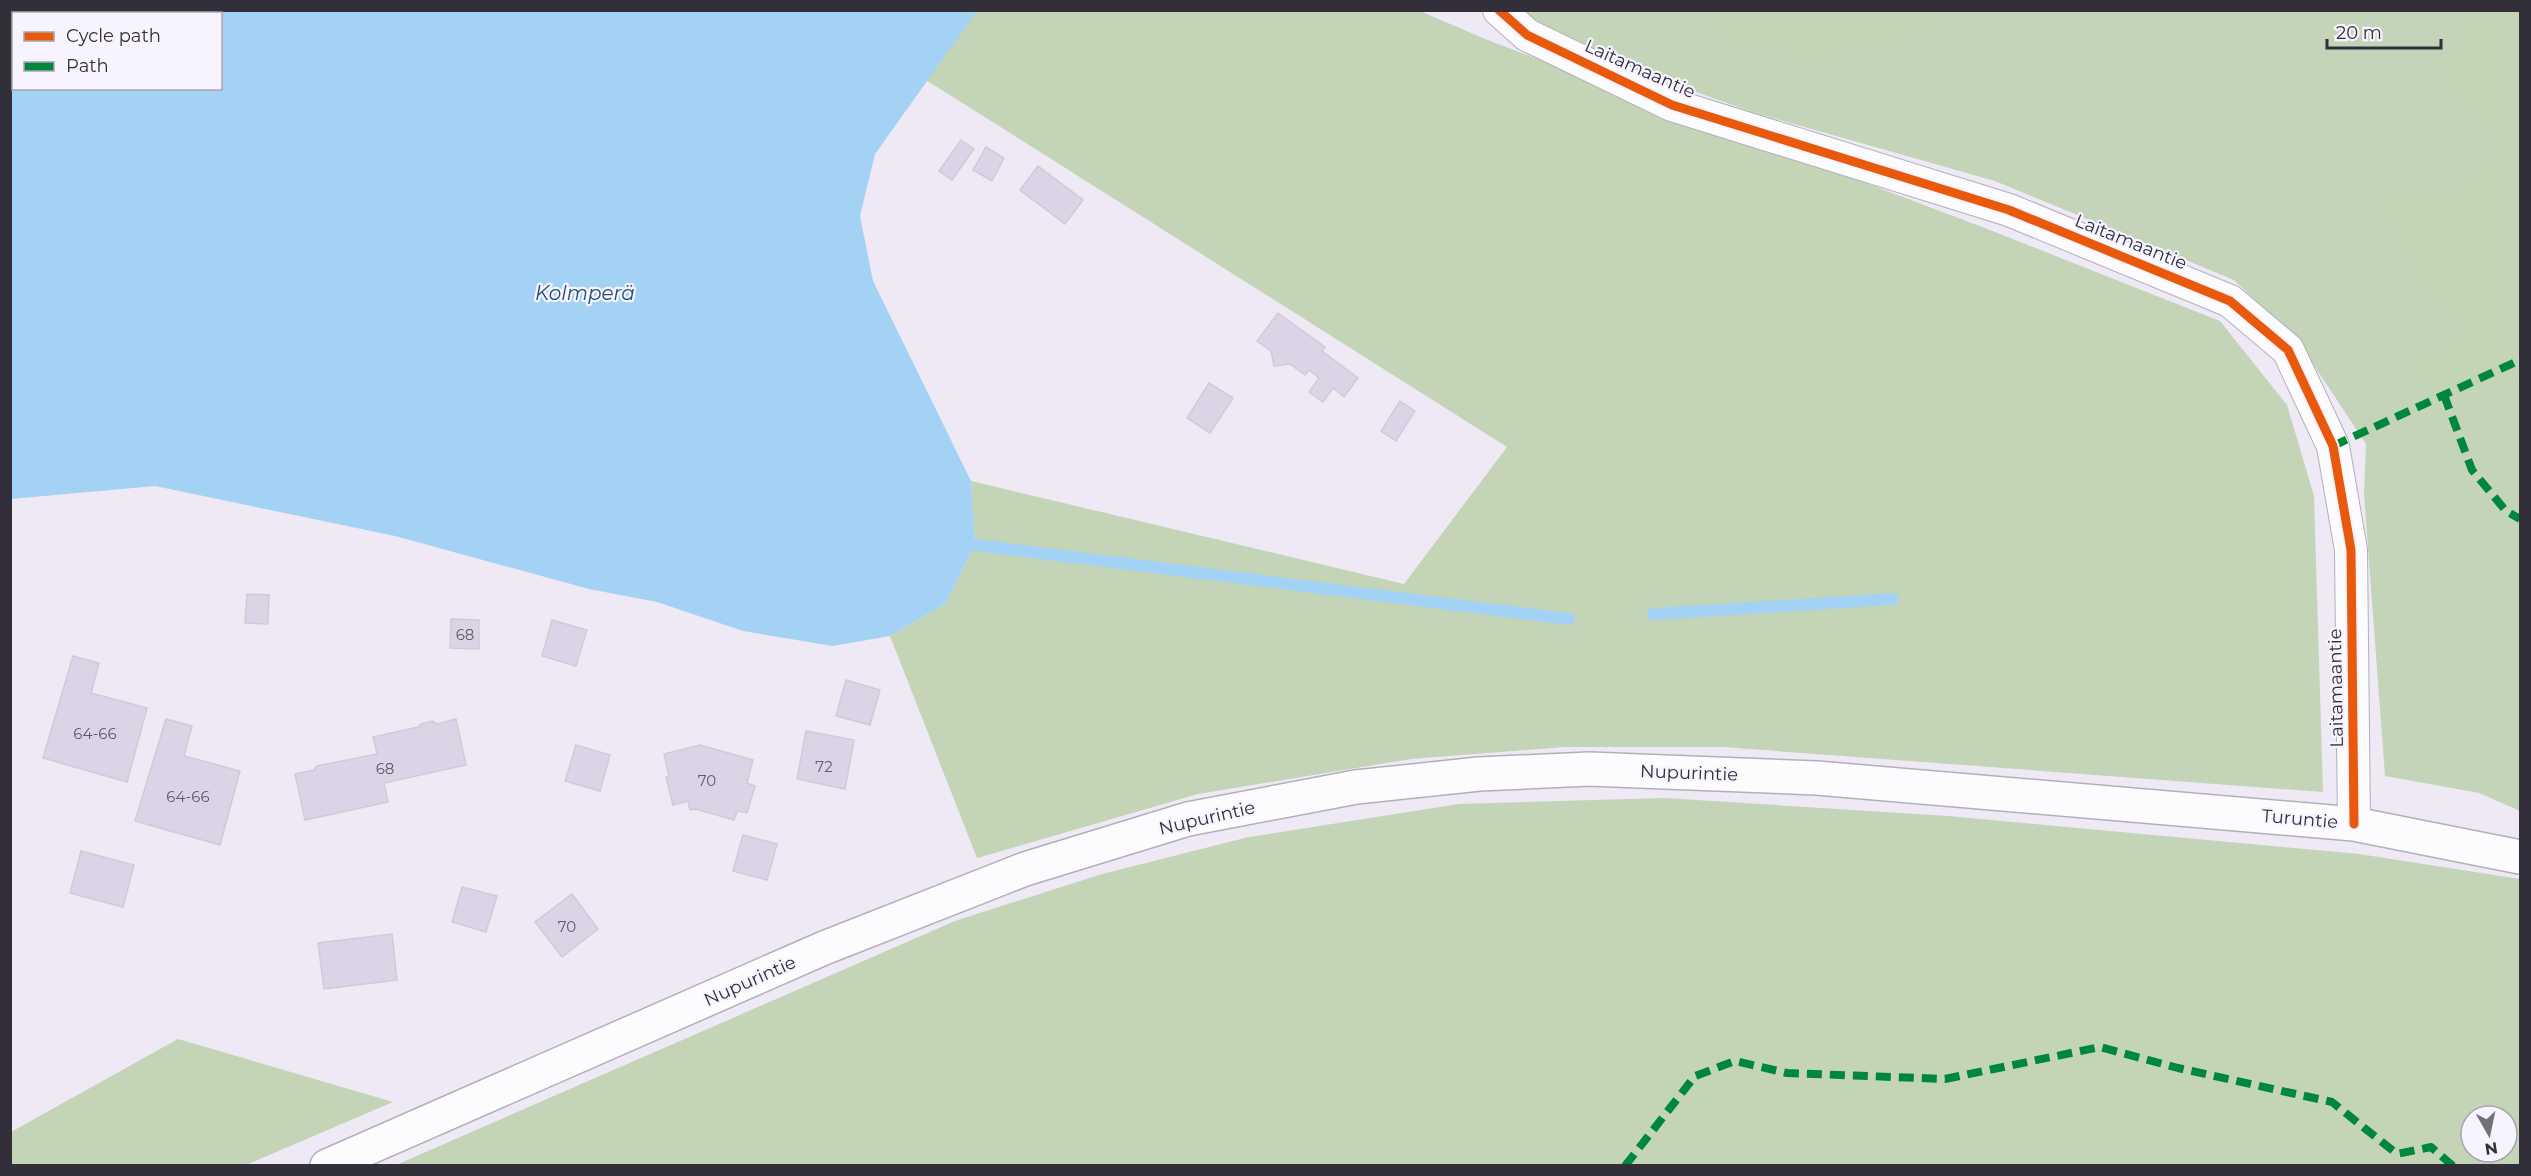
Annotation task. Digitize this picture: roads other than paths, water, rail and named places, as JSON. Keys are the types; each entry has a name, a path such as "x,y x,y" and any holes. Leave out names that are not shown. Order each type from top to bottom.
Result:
{"main road":[{"name":"Nupurintie","path":"327,1166 836,944 1025,869 1200,817 1356,787 1479,774 1589,769 1817,778 2149,806"},
{"name":"Turuntie","path":"2149,806 2354,824 2520,857"}],"street":[{"name":"Laitamaantie","path":"1499,10 1527,35 1672,105 2009,210 2230,301 2288,350 2334,446 2351,550 2354,824"}],"water":[{"name":"Kolmperä","path":"11,10 977,11 875,154 860,216 873,281 971,481 975,545 945,604 890,636 833,646 743,631 657,602 589,589 395,536 155,486 11,499"}],"waterway":[{"path":"975,545 1569,619"},
{"path":"1653,614 1893,599"}]}
